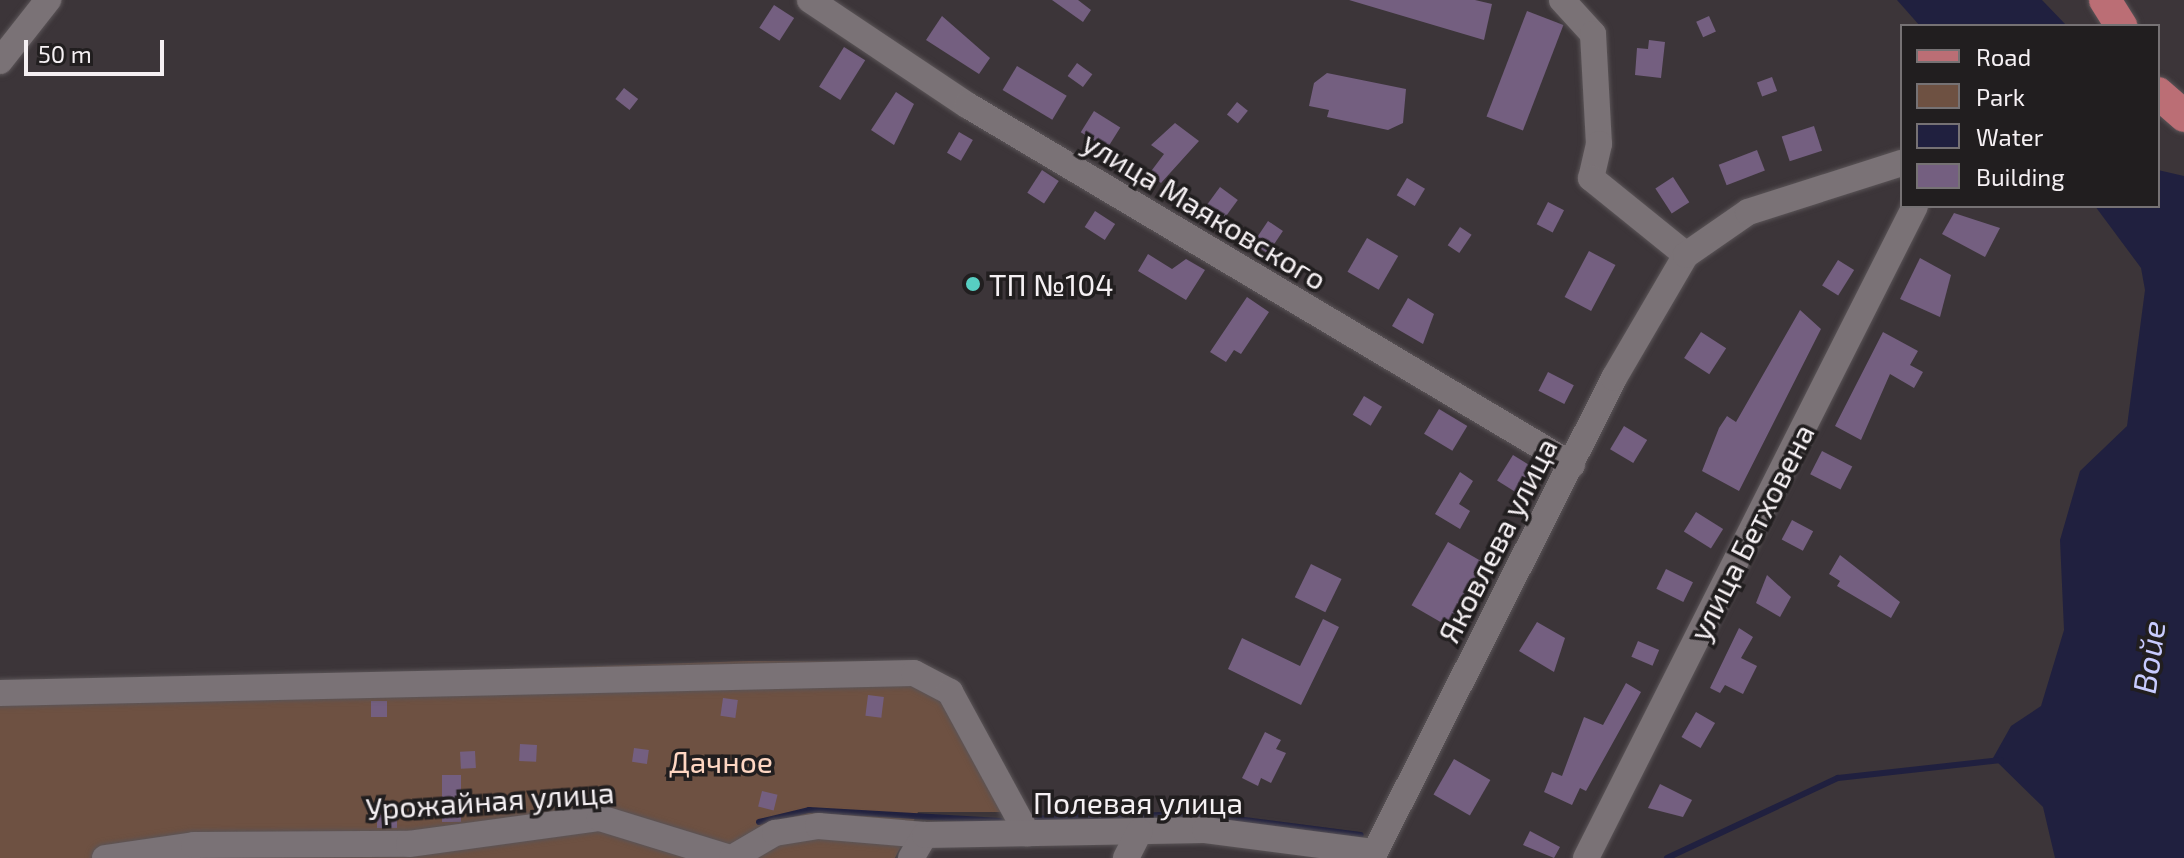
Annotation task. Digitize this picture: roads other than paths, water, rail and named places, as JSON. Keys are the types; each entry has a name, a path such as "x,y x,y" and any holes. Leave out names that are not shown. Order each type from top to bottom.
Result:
{"main road":[{"path":"2105,0 2120,24"}],"street":[{"path":"0,61 48,0"},
{"name":"улица Маяковского","path":"810,0 967,105 1572,465"},
{"path":"1562,0 1593,34 1599,144 1591,178 1686,255"},
{"name":"Яковлева улица","path":"1374,855 1572,465 1686,255 1748,212 1900,164"},
{"name":"улица Бетховена","path":"1586,858 1914,208"},
{"path":"0,693 914,673 950,692 1027,833"},
{"name":"Урожайная улица","path":"105,858 194,845 409,844 600,818 668,833 731,858"},
{"name":"Полевая улица","path":"731,858 775,833 818,826 925,835 1205,830 1374,855"},
{"path":"1126,858 1140,831"},
{"path":"911,858 925,835"}],"water":[{"path":"1897,0 2042,0 2065,24 1918,24"},
{"name":"Войе","path":"2160,170 2184,176 2184,858 2055,858 2043,807 1993,758 2011,726 2041,706 2064,630 2060,540 2080,471 2127,426 2145,290 2141,268 2096,208 2160,208"}],"waterway":[{"path":"1667,858 1838,778 2001,760"},
{"path":"759,822 809,810 1001,821"},
{"path":"1028,819 1197,814 1361,835"}],"place":[{"name":"ТП №104","path":"973,284"}],"park label":[{"name":"Дачное","path":"721,761"}]}
